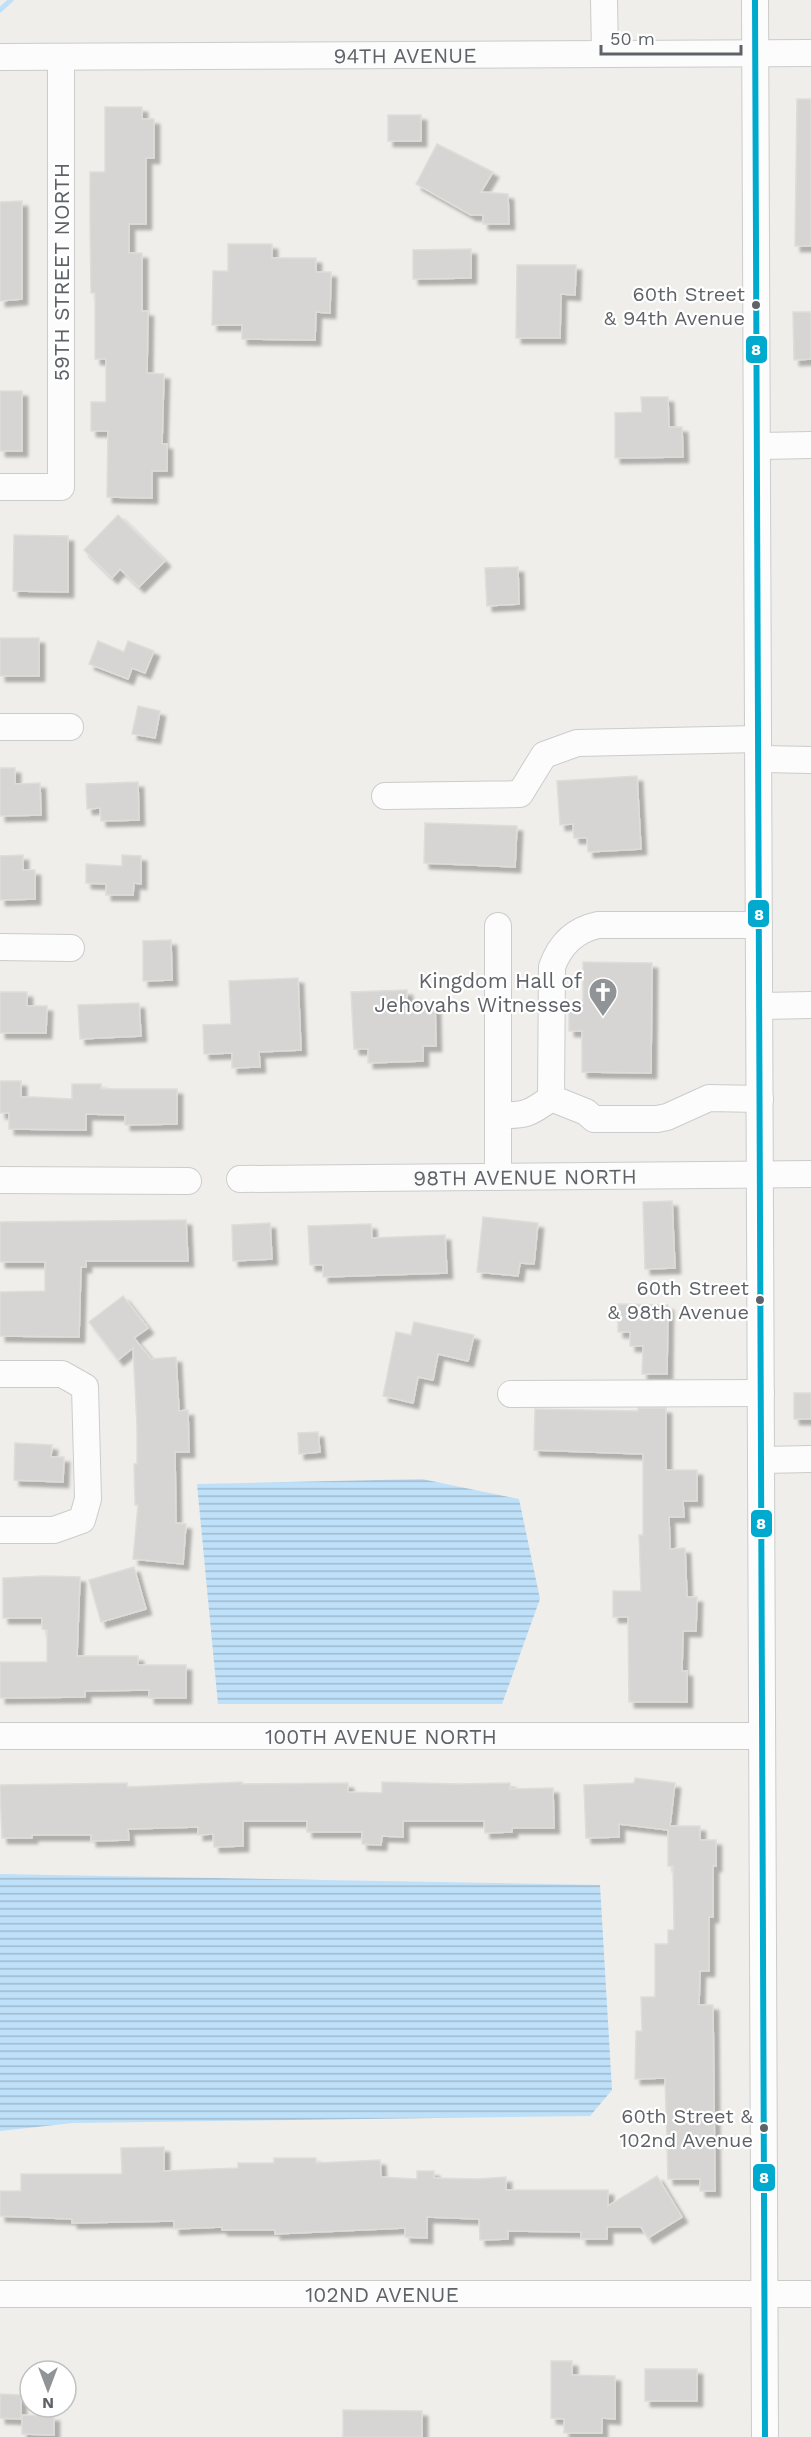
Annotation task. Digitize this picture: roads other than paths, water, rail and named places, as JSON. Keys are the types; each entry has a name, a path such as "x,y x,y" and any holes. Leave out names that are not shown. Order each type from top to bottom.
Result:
{"street":[{"path":"604,0 605,54"},
{"path":"755,0 765,2437"},
{"name":"94TH AVENUE","path":"0,57 811,53"},
{"name":"59TH STREET NORTH","path":"0,487 61,487 61,57"},
{"path":"757,446 811,445"},
{"path":"0,727 70,727"},
{"path":"386,796 520,794 544,755 577,743 758,749 811,760"},
{"path":"551,1098 552,967 558,952 584,928 598,925 759,925"},
{"path":"498,926 498,1177"},
{"path":"0,947 71,948"},
{"path":"759,1006 811,1005"},
{"path":"551,1098 586,1112 594,1119 657,1119 668,1117 709,1098 760,1099"},
{"path":"498,1115 522,1116 532,1112 551,1098"},
{"name":"98TH AVENUE NORTH","path":"240,1179 811,1174"},
{"path":"0,1180 188,1181"},
{"path":"0,1374 62,1374 85,1386 88,1499 82,1520 54,1530 0,1530"},
{"path":"511,1394 761,1393"},
{"path":"761,1460 811,1460"},
{"name":"100TH AVENUE NORTH","path":"0,1736 762,1736"},
{"name":"102ND AVENUE","path":"0,2294 811,2294"}],"water":[{"path":"422,1479 519,1499 540,1599 502,1704 218,1704 197,1484"},
{"path":"0,1874 600,1885 612,2090 590,2116 73,2123 0,2131"}],"waterway":[{"path":"0,10 11,0"}],"place":[{"name":"60th Street & 94th Avenue","path":"756,305"},
{"name":"Kingdom Hall of Jehovahs Witnesses","path":"603,1018"},
{"name":"60th Street & 98th Avenue","path":"760,1300"},
{"name":"60th Street & 102nd Avenue","path":"764,2128"}]}
